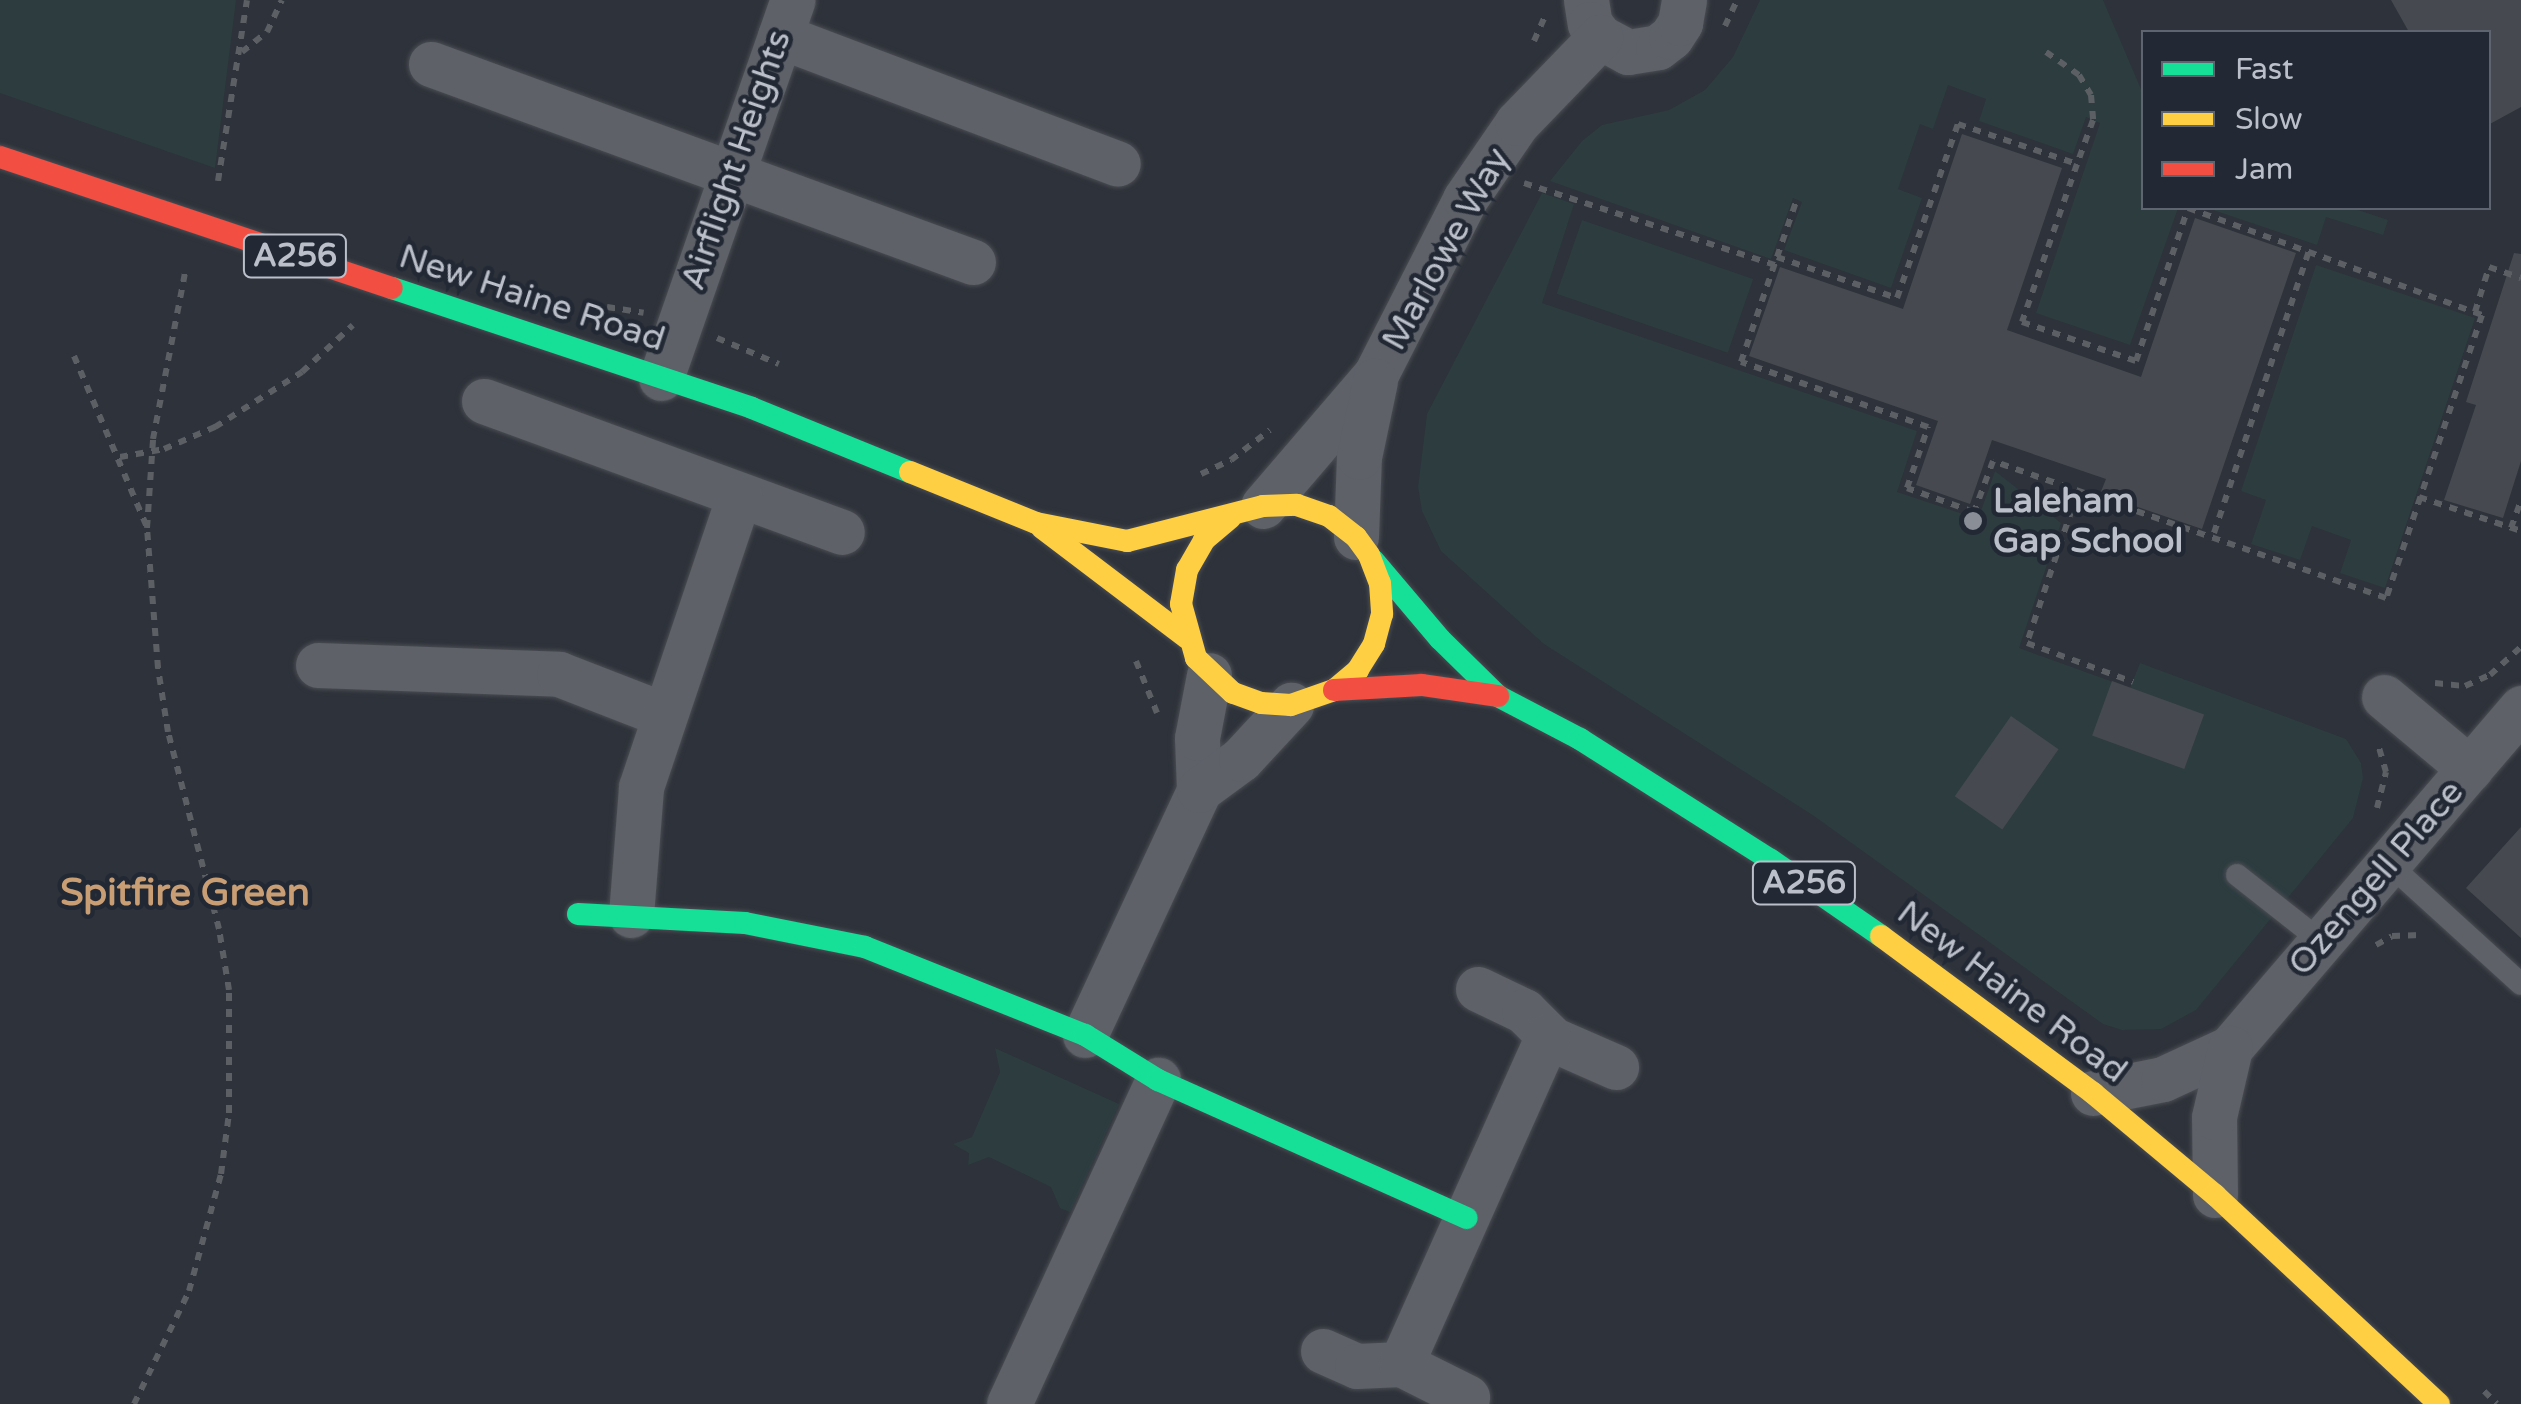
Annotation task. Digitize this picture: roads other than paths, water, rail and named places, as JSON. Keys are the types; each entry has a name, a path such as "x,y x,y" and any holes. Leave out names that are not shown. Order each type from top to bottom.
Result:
{"main road":[{"name":"New Haine Road","path":"0,156 752,408 1036,522 1128,541 1246,512 1297,505 1329,516 1362,546 1440,639 1498,696 1580,739 1772,860 1959,991 2093,1093 2216,1195 2438,1404"},
{"path":"1198,656 1181,604 1187,570 1204,540 1246,512"},
{"name":"New Haine Road","path":"1036,522 1247,698 1291,705 1334,690 1422,685 1498,696"},
{"name":"New Haine Road","path":"1334,690 1358,670 1374,644 1382,614 1380,583 1362,546"},
{"path":"578,914 745,923 865,947 1085,1035 1158,1080 1466,1218"}],"street":[{"name":"Marlowe Way","path":"1362,546 1358,457 1376,374 1465,199 1593,19 1628,52 1658,47 1680,23 1684,0"},
{"path":"786,18 1118,164"},
{"name":"Airflight Heights","path":"661,378 786,18"},
{"path":"430,64 973,262"},
{"name":"Marlowe Way","path":"1246,512 1376,374"},
{"path":"484,401 842,532"},
{"path":"631,915 641,787 662,714 739,495"},
{"path":"1085,1035 1199,790 1198,656"},
{"path":"318,665 559,674 662,714"},
{"path":"2385,698 2470,768"},
{"path":"1199,790 1240,759 1291,705"},
{"name":"Ozengell Place","path":"2093,1093 2163,1079 2230,1048 2521,708"},
{"path":"1478,989 1524,1011 1548,1035 1616,1067"},
{"path":"1401,1364 1548,1035"},
{"name":"Ozengell Place","path":"2216,1195 2214,1117 2230,1048"},
{"path":"1010,1404 1158,1080"},
{"path":"1323,1351 1356,1366 1401,1364 1467,1397"}],"lane":[{"path":"2390,864 2521,984"},
{"path":"2238,875 2322,942"}],"place":[{"name":"Laleham Gap School","path":"1973,521"}],"district":[{"name":"Spitfire Green","path":"185,894"}]}
